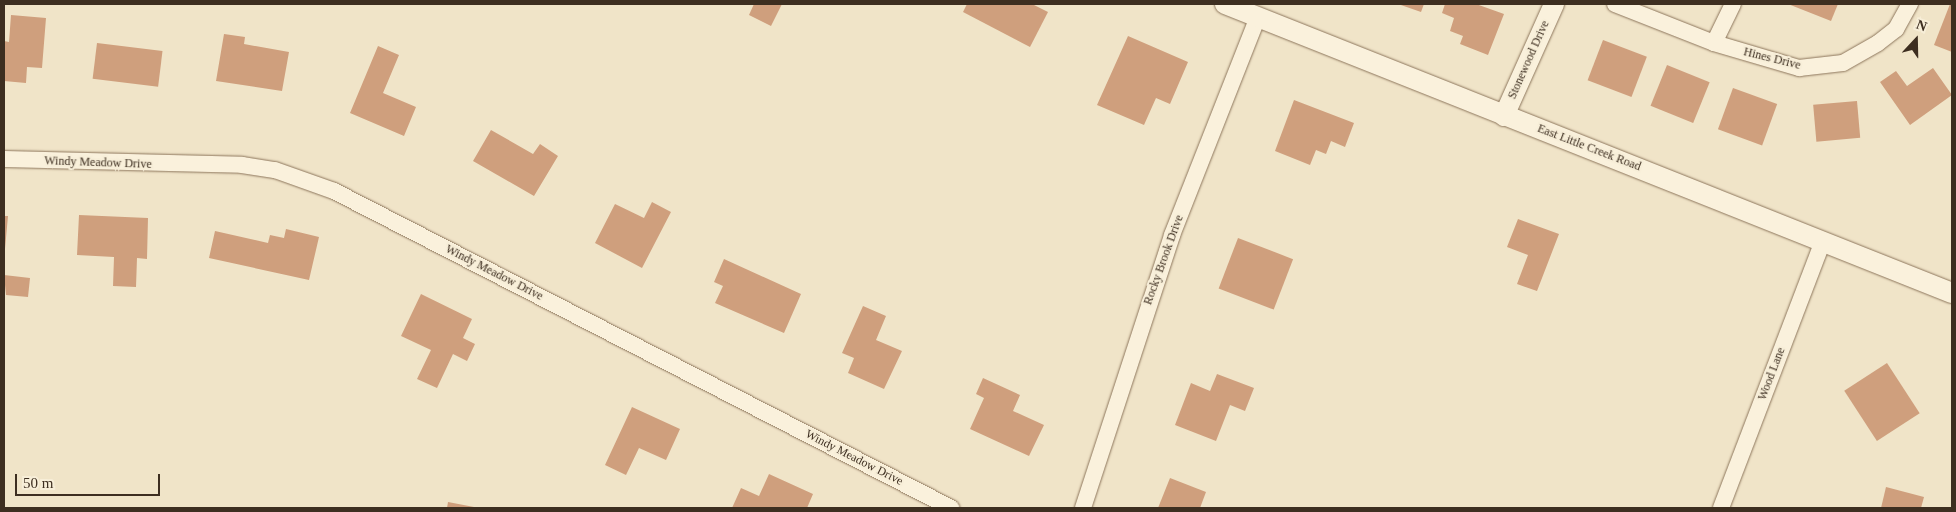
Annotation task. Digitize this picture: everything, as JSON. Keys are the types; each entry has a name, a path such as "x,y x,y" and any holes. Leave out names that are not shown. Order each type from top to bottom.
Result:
{"street":[{"name":"East Little Creek Road","path":"1225,4 1952,293"},
{"name":"Stonewood Drive","path":"1504,116 1554,4"},
{"name":"Hines Drive","path":"1616,4 1714,43 1800,68 1843,63 1896,29 1910,4"},
{"path":"1714,43 1733,4"},
{"name":"Rocky Brook Drive","path":"1083,508 1172,235 1258,17"},
{"name":"Windy Meadow Drive","path":"4,160 242,165 275,170 334,191 951,508"},
{"name":"Wood Lane","path":"1721,508 1824,241"}],"building":[{"path":"754,4 782,4 771,26 749,15"},
{"path":"967,4 1032,4 1048,12 1030,47 963,12"},
{"path":"1398,4 1424,4 1421,12"},
{"path":"1445,4 1476,4 1504,14 1488,55 1460,44 1463,36 1450,31 1454,18 1442,13"},
{"path":"1788,4 1838,4 1831,21"},
{"path":"1950,4 1952,4 1952,52 1934,45"},
{"path":"11,15 46,18 42,68 27,67 26,83 4,81 4,41 9,42"},
{"path":"224,34 245,37 244,44 289,52 282,91 216,81"},
{"path":"1128,36 1188,62 1170,104 1156,98 1144,125 1097,105"},
{"path":"1603,40 1647,57 1631,97 1588,80"},
{"path":"97,43 163,51 158,87 93,79"},
{"path":"378,46 399,55 383,93 416,107 404,136 350,113"},
{"path":"1667,65 1710,82 1693,123 1651,106"},
{"path":"1933,68 1952,95 1910,125 1880,82 1896,71 1907,86"},
{"path":"1733,88 1777,104 1762,145 1718,129"},
{"path":"1294,100 1354,123 1345,147 1331,141 1326,154 1316,150 1310,165 1275,151"},
{"path":"1857,101 1860,138 1816,142 1813,105"},
{"path":"491,130 533,154 540,144 558,156 534,196 473,161"},
{"path":"652,202 671,212 642,268 595,243 615,204 644,218"},
{"path":"79,215 148,218 147,259 137,258 136,287 113,286 114,257 77,255"},
{"path":"4,216 8,216 5,249 4,249"},
{"path":"1518,219 1559,234 1537,291 1517,284 1528,255 1507,247"},
{"path":"286,229 319,237 309,280 209,258 215,231 268,243 270,235 284,238"},
{"path":"1238,238 1293,259 1274,310 1219,288"},
{"path":"724,259 801,294 784,333 715,303 723,286 714,282"},
{"path":"4,275 30,278 28,297 6,295"},
{"path":"421,294 472,319 463,338 475,344 467,361 453,354 437,388 417,379 431,350 401,336"},
{"path":"863,306 886,316 876,340 902,351 884,389 848,373 854,358 842,353"},
{"path":"1887,363 1920,413 1877,441 1844,391"},
{"path":"1217,374 1254,388 1245,411 1230,405 1216,441 1175,425 1191,383 1210,391"},
{"path":"983,378 1020,395 1013,411 1044,425 1029,456 970,429 984,398 976,394"},
{"path":"632,407 680,429 666,460 639,448 626,475 605,465"},
{"path":"769,474 813,494 807,508 732,508 741,488 759,496"},
{"path":"1170,478 1206,492 1200,508 1158,508"},
{"path":"1886,487 1924,497 1921,508 1881,508"},
{"path":"448,502 474,507 474,508 447,508"}]}
